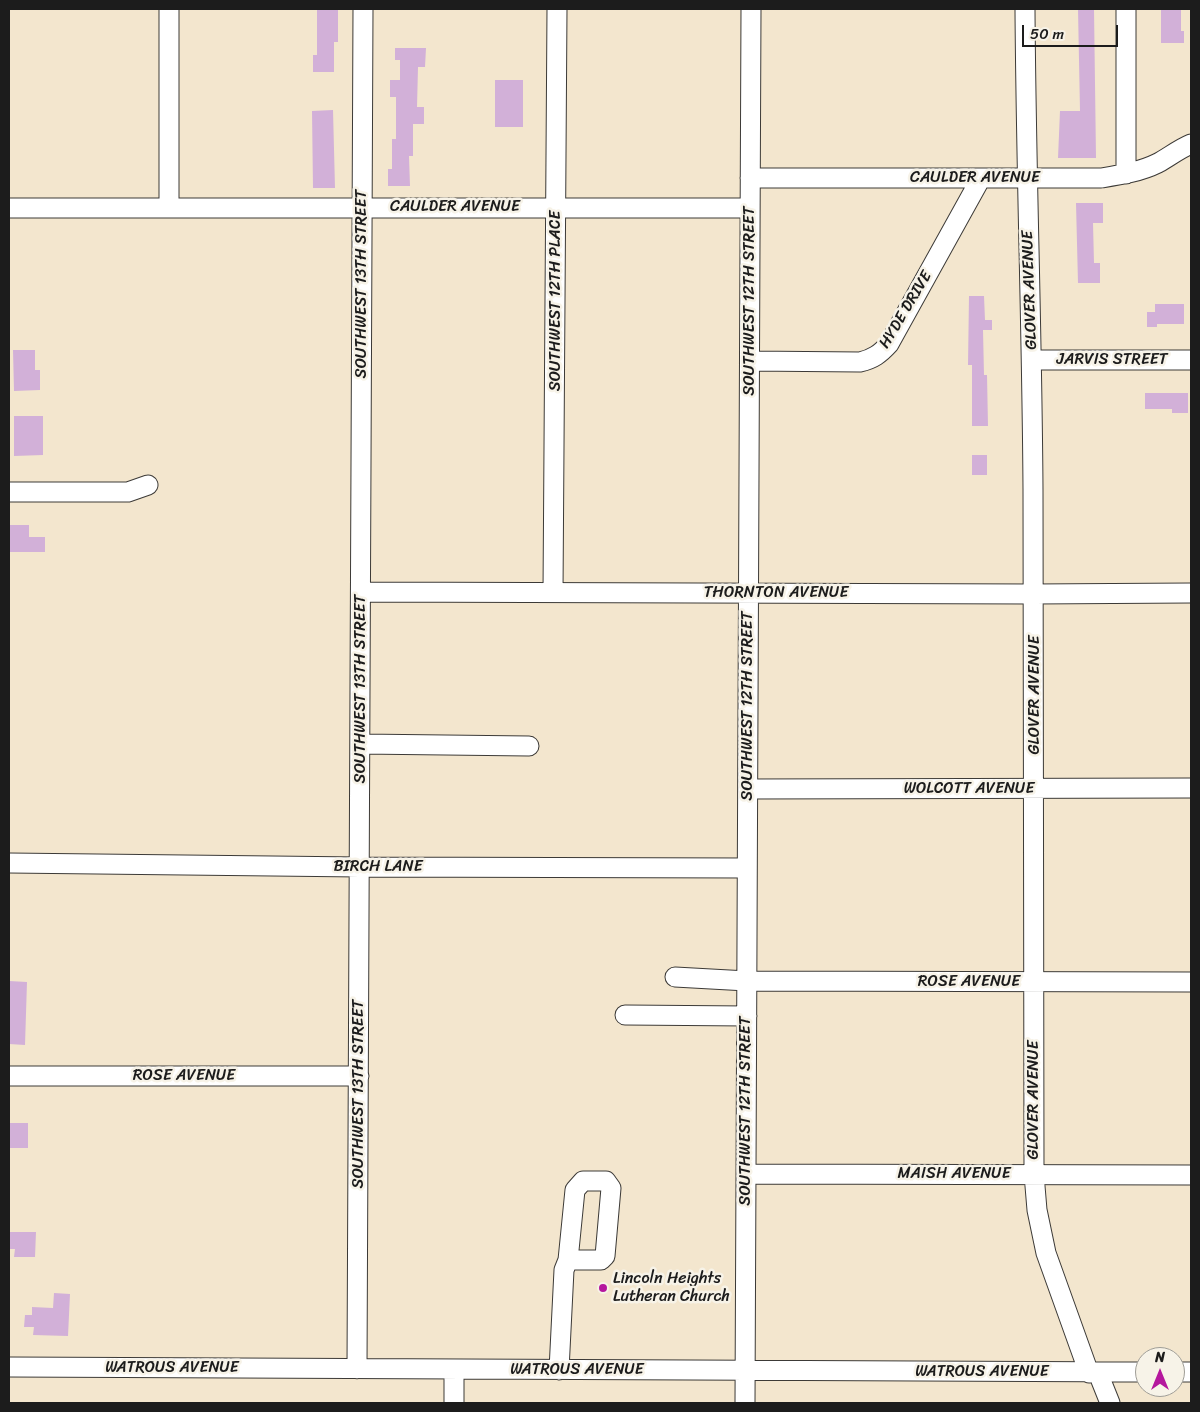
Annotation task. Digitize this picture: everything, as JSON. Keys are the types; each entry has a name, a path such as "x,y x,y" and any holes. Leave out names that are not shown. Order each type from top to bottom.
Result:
{"street":[{"path":"169,208 170,9"},
{"name":"SOUTHWEST 13TH STREET","path":"357,1369 362,592 363,9"},
{"name":"SOUTHWEST 12TH PLACE","path":"553,592 557,9"},
{"name":"SOUTHWEST 12TH STREET","path":"745,1403 751,9"},
{"name":"GLOVER AVENUE","path":"1025,9 1026,178 1032,360 1034,594 1034,1174 1037,1210 1046,1252 1094,1373 1110,1403"},
{"path":"1126,9 1126,174"},
{"name":"CAULDER AVENUE","path":"750,178 1101,178 1126,174 1158,163 1176,150 1191,144"},
{"name":"HYDE DRIVE","path":"750,360 860,362 872,359 881,353 889,344 981,178"},
{"name":"CAULDER AVENUE","path":"9,208 750,208"},
{"name":"JARVIS STREET","path":"1032,360 1191,360"},
{"path":"9,492 128,492 148,485"},
{"name":"THORNTON AVENUE","path":"362,592 1191,593"},
{"path":"361,744 529,746"},
{"name":"WOLCOTT AVENUE","path":"748,789 1191,788"},
{"name":"BIRCH LANE","path":"9,863 360,867 747,868"},
{"name":"ROSE AVENUE","path":"675,977 747,981 1191,982"},
{"path":"625,1015 747,1016"},
{"name":"ROSE AVENUE","path":"9,1076 359,1076"},
{"name":"MAISH AVENUE","path":"746,1174 1191,1175"},
{"path":"558,1370 564,1270 568,1260"},
{"name":"WATROUS AVENUE","path":"9,1367 745,1372 1135,1372"},
{"path":"454,1370 454,1403"}],"building":[{"path":"317,9 338,9 338,42 334,42 334,72 313,72 313,55 317,55"},
{"path":"1078,9 1094,9 1096,158 1058,158 1060,111 1080,111"},
{"path":"1161,9 1181,9 1181,31 1184,31 1184,43 1161,43"},
{"path":"395,48 426,48 425,67 418,67 417,107 424,107 424,124 413,124 413,156 409,156 410,186 388,186 388,169 392,169 392,139 396,139 396,97 390,97 390,80 400,80 400,60 395,60"},
{"path":"495,80 523,80 523,127 495,127"},
{"path":"333,110 335,188 313,188 312,111"},
{"path":"1076,203 1103,203 1103,223 1093,223 1094,263 1100,263 1100,283 1078,283"},
{"path":"969,296 984,296 985,320 992,320 992,330 983,330 984,375 987,375 988,426 972,426 972,365 968,365"},
{"path":"1155,304 1184,304 1184,324 1157,324 1157,327 1147,327 1147,312 1155,312"},
{"path":"13,350 35,350 35,370 40,370 40,390 14,391"},
{"path":"1145,393 1188,393 1188,413 1172,413 1172,409 1145,409"},
{"path":"14,416 43,416 43,455 14,456"},
{"path":"972,455 987,455 987,475 972,475"},
{"path":"9,525 29,525 29,537 45,537 45,552 9,552"},
{"path":"9,981 27,982 25,1045 9,1044"},
{"path":"9,1123 28,1123 28,1148 9,1148"},
{"path":"9,1232 36,1232 35,1257 14,1257 15,1249 9,1249"},
{"path":"54,1293 70,1294 68,1336 33,1335 34,1327 24,1327 25,1315 32,1315 32,1307 53,1308"}],"place":[{"name":"Lincoln Heights Lutheran Church","path":"603,1288"}]}
